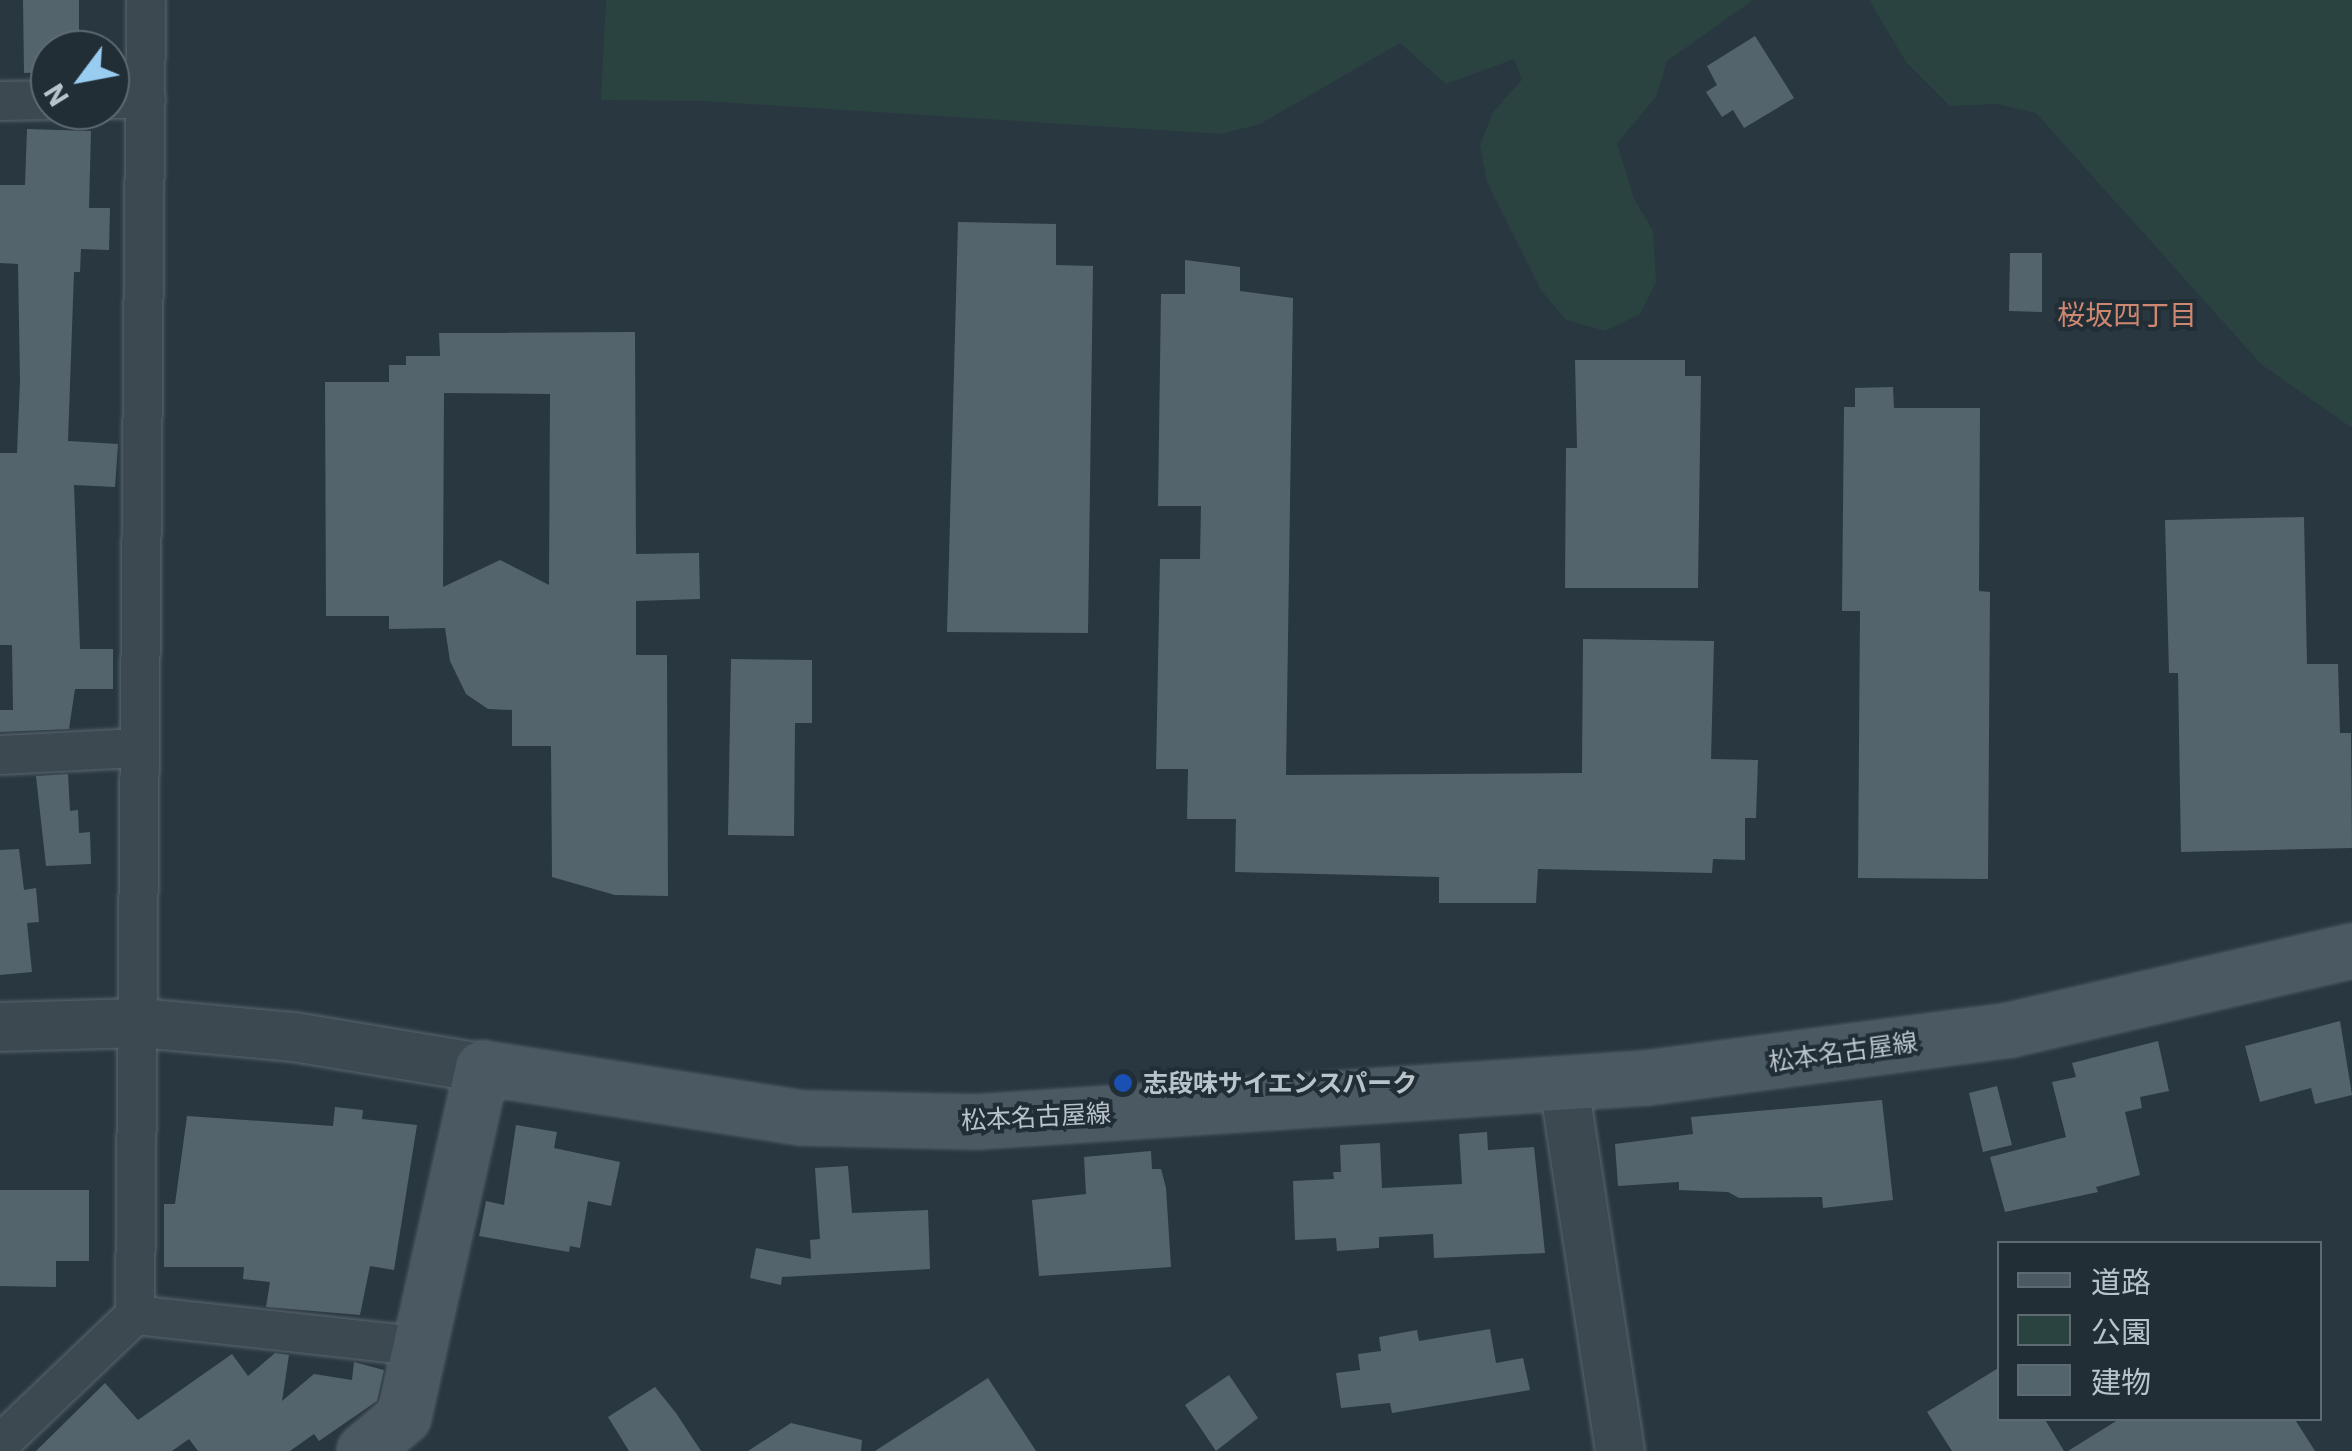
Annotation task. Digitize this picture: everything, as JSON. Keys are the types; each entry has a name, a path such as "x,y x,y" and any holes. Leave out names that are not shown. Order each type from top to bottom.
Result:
{"main road":[{"name":"松本名古屋線","path":"482,1068 767,1114 976,1122 1564,1085 2010,1030 2352,951"},
{"path":"364,1451 404,1416 482,1068"}],"street":[{"path":"130,88 146,0"},
{"path":"0,100 30,100"},
{"path":"0,1444 135,1314 139,748 129,130"},
{"path":"0,755 139,748"},
{"path":"0,1028 140,1023 294,1037 482,1068"},
{"path":"1564,1085 1620,1451"},
{"path":"135,1314 418,1346"}],"green space":[{"path":"606,0 1753,0 1667,61 1656,97 1617,143 1634,199 1653,231 1656,282 1640,314 1605,331 1566,320 1541,290 1487,182 1480,145 1493,112 1522,80 1514,59 1446,84 1400,43 1260,124 1221,134 703,101 601,100"},
{"path":"1869,0 2352,0 2352,428 2261,364 2036,113 1997,104 1950,106 1906,62"}],"building":[{"path":"23,0 79,0 79,30 30,30 30,73 24,73"},
{"path":"1755,36 1794,98 1744,128 1733,110 1722,117 1706,92 1717,85 1707,66"},
{"path":"27,129 91,131 89,208 110,208 109,250 81,249 80,272 74,272 68,441 118,444 115,487 74,485 80,649 113,649 113,689 75,689 69,729 0,732 0,710 13,710 12,645 0,645 0,453 17,453 20,381 18,264 0,263 0,185 25,185"},
{"path":"958,222 1056,224 1056,265 1093,266 1088,633 947,632"},
{"path":"2010,253 2042,253 2042,312 2009,311"},
{"path":"1185,260 1240,267 1240,291 1293,298 1286,775 1582,773 1583,639 1714,641 1711,759 1758,760 1756,818 1745,818 1745,860 1713,859 1712,873 1538,869 1536,903 1439,903 1439,877 1235,872 1236,819 1187,819 1188,769 1156,769 1160,559 1200,559 1201,506 1158,506 1161,294 1185,294"},
{"path":"635,332 636,554 699,553 700,599 636,601 636,655 667,655 668,896 615,895 552,877 551,746 512,746 512,710 488,709 466,694 450,661 445,628 389,629 389,616 326,616 325,382 389,382 389,365 406,365 406,356 440,356 439,333","holes":["444,393 550,394 549,585 500,560 443,587"]},
{"path":"1575,360 1685,360 1685,376 1701,376 1698,588 1565,588 1566,448 1577,448"},
{"path":"1893,387 1894,408 1980,408 1979,591 1990,592 1988,879 1858,878 1860,611 1842,611 1844,407 1855,407 1855,388"},
{"path":"2304,517 2307,664 2338,664 2340,733 2351,733 2352,848 2181,852 2178,673 2169,673 2165,520"},
{"path":"731,659 812,660 812,723 795,723 794,836 728,835"},
{"path":"68,774 70,811 78,810 79,833 90,832 91,864 46,866 36,776"},
{"path":"19,849 24,890 36,888 39,922 27,923 32,972 0,975 0,850"},
{"path":"2340,1021 2352,1095 2315,1104 2311,1088 2260,1102 2245,1046"},
{"path":"2158,1041 2169,1091 2140,1097 2142,1108 2125,1112 2140,1175 2096,1187 2098,1192 2005,1212 1990,1157 2066,1137 2052,1082 2076,1077 2072,1063"},
{"path":"1997,1086 2012,1145 1983,1152 1969,1093"},
{"path":"1882,1100 1893,1200 1823,1208 1822,1197 1739,1198 1728,1192 1679,1190 1679,1182 1618,1186 1615,1144 1693,1134 1691,1117"},
{"path":"335,1107 363,1110 362,1119 417,1125 394,1270 370,1266 360,1315 266,1307 270,1282 243,1279 244,1267 164,1267 164,1204 175,1204 187,1116 333,1126"},
{"path":"516,1125 557,1132 554,1148 620,1162 611,1206 588,1201 580,1248 570,1246 569,1252 479,1236 486,1201 504,1205"},
{"path":"1487,1132 1488,1150 1534,1147 1545,1253 1434,1258 1433,1234 1379,1237 1379,1248 1337,1251 1336,1238 1295,1240 1293,1181 1334,1179 1333,1172 1341,1172 1340,1145 1380,1143 1382,1188 1462,1184 1459,1134"},
{"path":"1151,1151 1152,1169 1161,1169 1166,1188 1171,1267 1039,1276 1032,1200 1086,1194 1084,1157"},
{"path":"848,1166 852,1213 928,1210 930,1269 782,1277 781,1285 750,1278 756,1248 811,1259 810,1240 820,1239 815,1168"},
{"path":"0,1190 89,1190 89,1261 56,1261 56,1287 0,1286"},
{"path":"1490,1329 1496,1363 1523,1358 1530,1390 1392,1413 1390,1403 1341,1408 1336,1373 1360,1370 1358,1354 1381,1351 1379,1337 1417,1330 1419,1341"},
{"path":"275,1353 289,1355 282,1401 314,1374 352,1380 354,1362 384,1370 377,1401 319,1441 314,1434 290,1451 198,1451 189,1439 172,1451 36,1451 105,1383 138,1420 232,1354 248,1376"},
{"path":"1997,1369 1997,1421 2046,1421 2064,1451 1952,1451 1927,1412"},
{"path":"1229,1375 1258,1418 1216,1451 1185,1405"},
{"path":"988,1378 1036,1451 875,1451"},
{"path":"655,1387 701,1451 629,1451 608,1417"},
{"path":"2116,1421 2296,1421 2315,1451 2068,1451"},
{"path":"791,1423 862,1440 861,1451 748,1451"}],"place":[{"name":"志段味サイエンスパーク","path":"1123,1083"}],"district":[{"name":"桜坂四丁目","path":"2127,315"}]}
